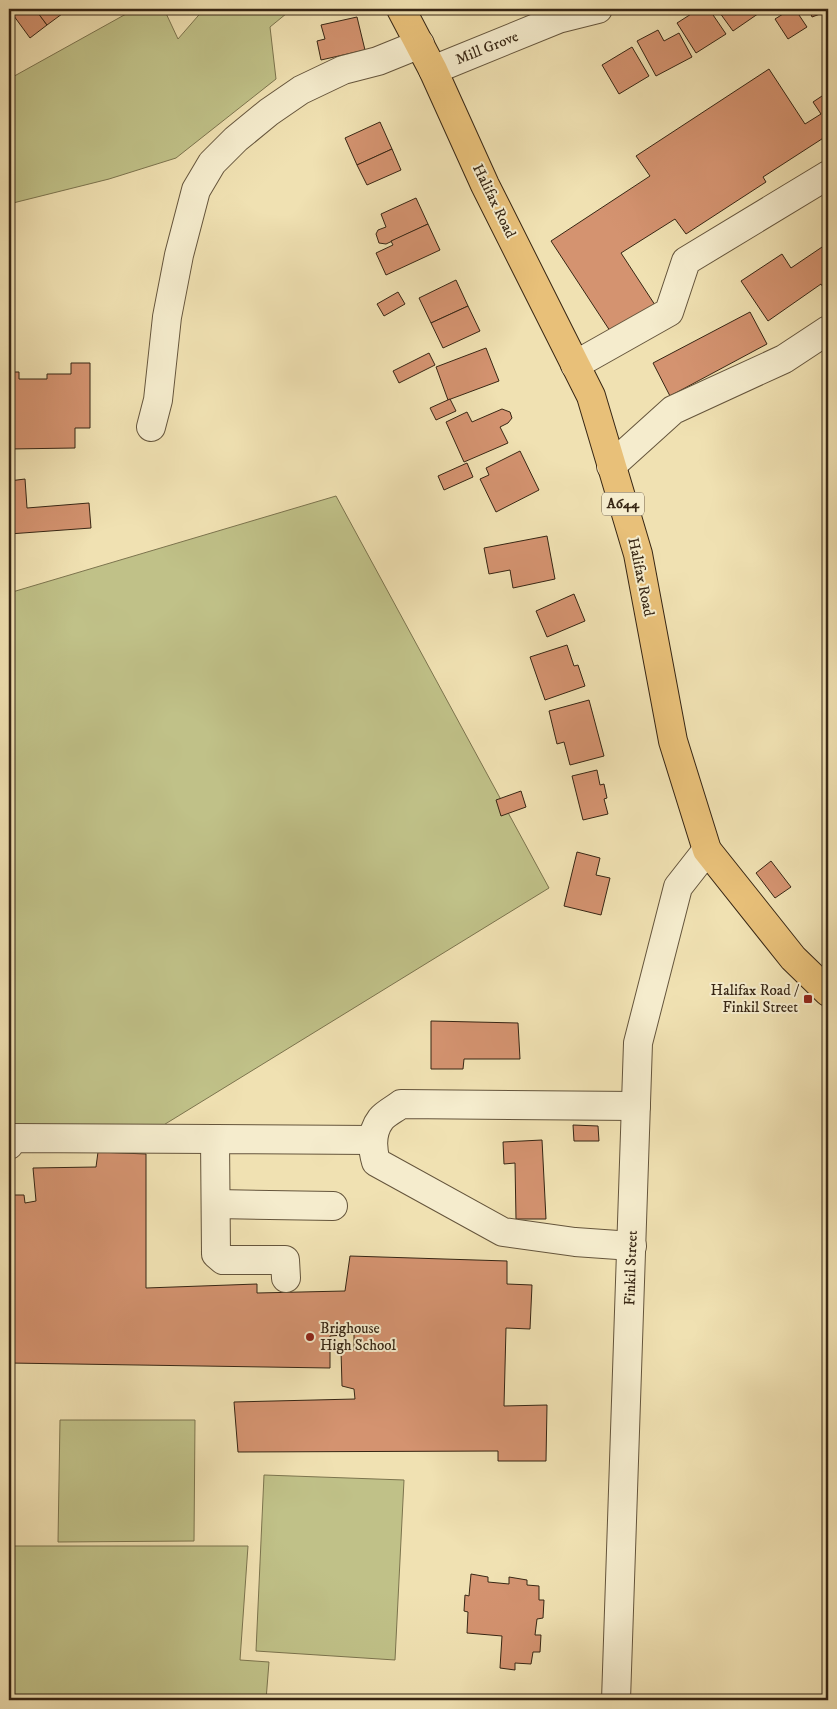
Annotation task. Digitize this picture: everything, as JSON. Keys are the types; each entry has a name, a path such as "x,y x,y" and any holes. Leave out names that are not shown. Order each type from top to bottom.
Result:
{"main road":[{"name":"Halifax Road","path":"401,9 433,70 485,185 591,396 638,554 673,741 707,850 793,958 828,992"}],"street":[{"name":"Mill Grove","path":"433,70 558,19 598,9"},
{"path":"151,427 158,400 167,317 180,255 196,190 212,163 236,139 268,112 301,90 343,70 378,61 420,44"},
{"path":"575,365 669,312 686,262 828,175"},
{"path":"612,466 673,410 784,359 828,330"},
{"name":"Finkil Street","path":"616,1700 638,1043 678,887 707,850"},
{"path":"632,1246 575,1242 503,1232 376,1162 372,1140 381,1119 401,1104 636,1106"},
{"path":"9,1145 9,1138 372,1140"},
{"path":"215,1139 216,1254 223,1260 285,1260 286,1278"},
{"path":"216,1204 333,1206"}],"green space":[{"path":"135,9 164,9 178,39 204,9 292,9 270,27 276,79 176,158 109,179 9,204 9,79"},
{"path":"336,496 549,888 162,1126 9,1128 9,593"},
{"path":"60,1420 195,1420 194,1541 58,1542"},
{"path":"264,1475 404,1480 395,1660 256,1651"},
{"path":"9,1546 248,1546 240,1660 269,1662 266,1700 9,1700"}],"building":[{"path":"16,9 35,9 47,25 30,38 11,12"},
{"path":"35,9 65,9 66,11 47,25"},
{"path":"699,9 709,9 726,34 696,53 677,23"},
{"path":"717,9 765,9 733,31"},
{"path":"791,9 795,9 807,27 788,39 775,19"},
{"path":"809,9 828,9 828,11 812,17"},
{"path":"357,17 365,50 321,60 317,41 325,39 321,25"},
{"path":"658,30 664,41 679,33 692,57 656,76 637,41"},
{"path":"632,47 649,76 619,94 602,65"},
{"path":"769,69 805,124 821,114 813,102 828,92 828,135 763,177 766,182 686,234 675,219 621,253 657,308 614,337 551,241 650,176 636,156"},
{"path":"380,122 392,149 357,165 345,138"},
{"path":"392,149 401,170 367,185 357,165"},
{"path":"416,198 428,224 386,244 379,243 376,234 378,230 386,227 381,214"},
{"path":"428,224 440,250 386,275 376,253 393,245 391,241"},
{"path":"828,243 828,295 821,284 768,321 741,281 782,254 791,268"},
{"path":"456,280 468,306 431,323 419,298"},
{"path":"398,292 405,304 384,316 377,304"},
{"path":"468,306 480,331 443,348 431,323"},
{"path":"750,312 767,344 670,396 653,363"},
{"path":"486,348 499,381 448,400 436,367"},
{"path":"429,353 435,365 399,383 393,371"},
{"path":"71,363 90,363 90,428 75,428 75,448 9,449 9,372 19,372 19,379 47,379 47,374 71,374"},
{"path":"450,399 456,411 436,420 430,408"},
{"path":"502,409 510,412 512,418 508,423 500,427 508,443 464,462 446,422 467,412 472,422"},
{"path":"520,451 539,490 496,512 480,479 489,475 486,468"},
{"path":"467,463 473,477 444,490 438,476"},
{"path":"25,479 27,508 89,503 91,528 9,534 9,481"},
{"path":"547,536 555,579 513,588 510,570 489,574 484,548"},
{"path":"574,594 585,621 547,637 536,611"},
{"path":"567,645 574,666 578,665 585,686 545,700 530,657"},
{"path":"589,700 604,756 570,765 564,742 557,744 549,711"},
{"path":"597,770 600,785 604,784 607,798 604,799 608,814 583,820 572,776"},
{"path":"521,791 526,807 501,816 496,800"},
{"path":"577,852 600,858 596,875 610,878 601,915 564,906"},
{"path":"771,861 791,887 775,898 756,873"},
{"path":"431,1021 518,1023 520,1059 464,1059 463,1069 431,1069"},
{"path":"573,1125 598,1126 599,1141 574,1141"},
{"path":"542,1140 546,1219 516,1219 515,1163 504,1164 503,1142"},
{"path":"98,1152 146,1154 146,1288 257,1284 257,1293 345,1291 350,1256 507,1261 507,1284 532,1285 530,1329 506,1328 504,1406 547,1405 546,1461 498,1461 498,1451 238,1452 234,1402 355,1399 354,1389 342,1386 341,1350 354,1350 354,1334 330,1336 330,1368 9,1363 9,1195 24,1195 25,1203 36,1201 33,1168 96,1167"},
{"path":"9,1401 12,1401 13,1518 9,1518"},
{"path":"471,1574 488,1577 488,1582 509,1584 509,1577 527,1580 527,1585 539,1586 539,1600 544,1600 543,1618 537,1619 535,1635 541,1635 540,1652 533,1652 531,1664 515,1663 515,1670 500,1668 502,1636 467,1633 468,1612 464,1611 465,1595 469,1596"}],"place":[{"name":"Halifax Road / Finkil Street","path":"808,999"},
{"name":"Brighouse High School","path":"310,1337"}]}
